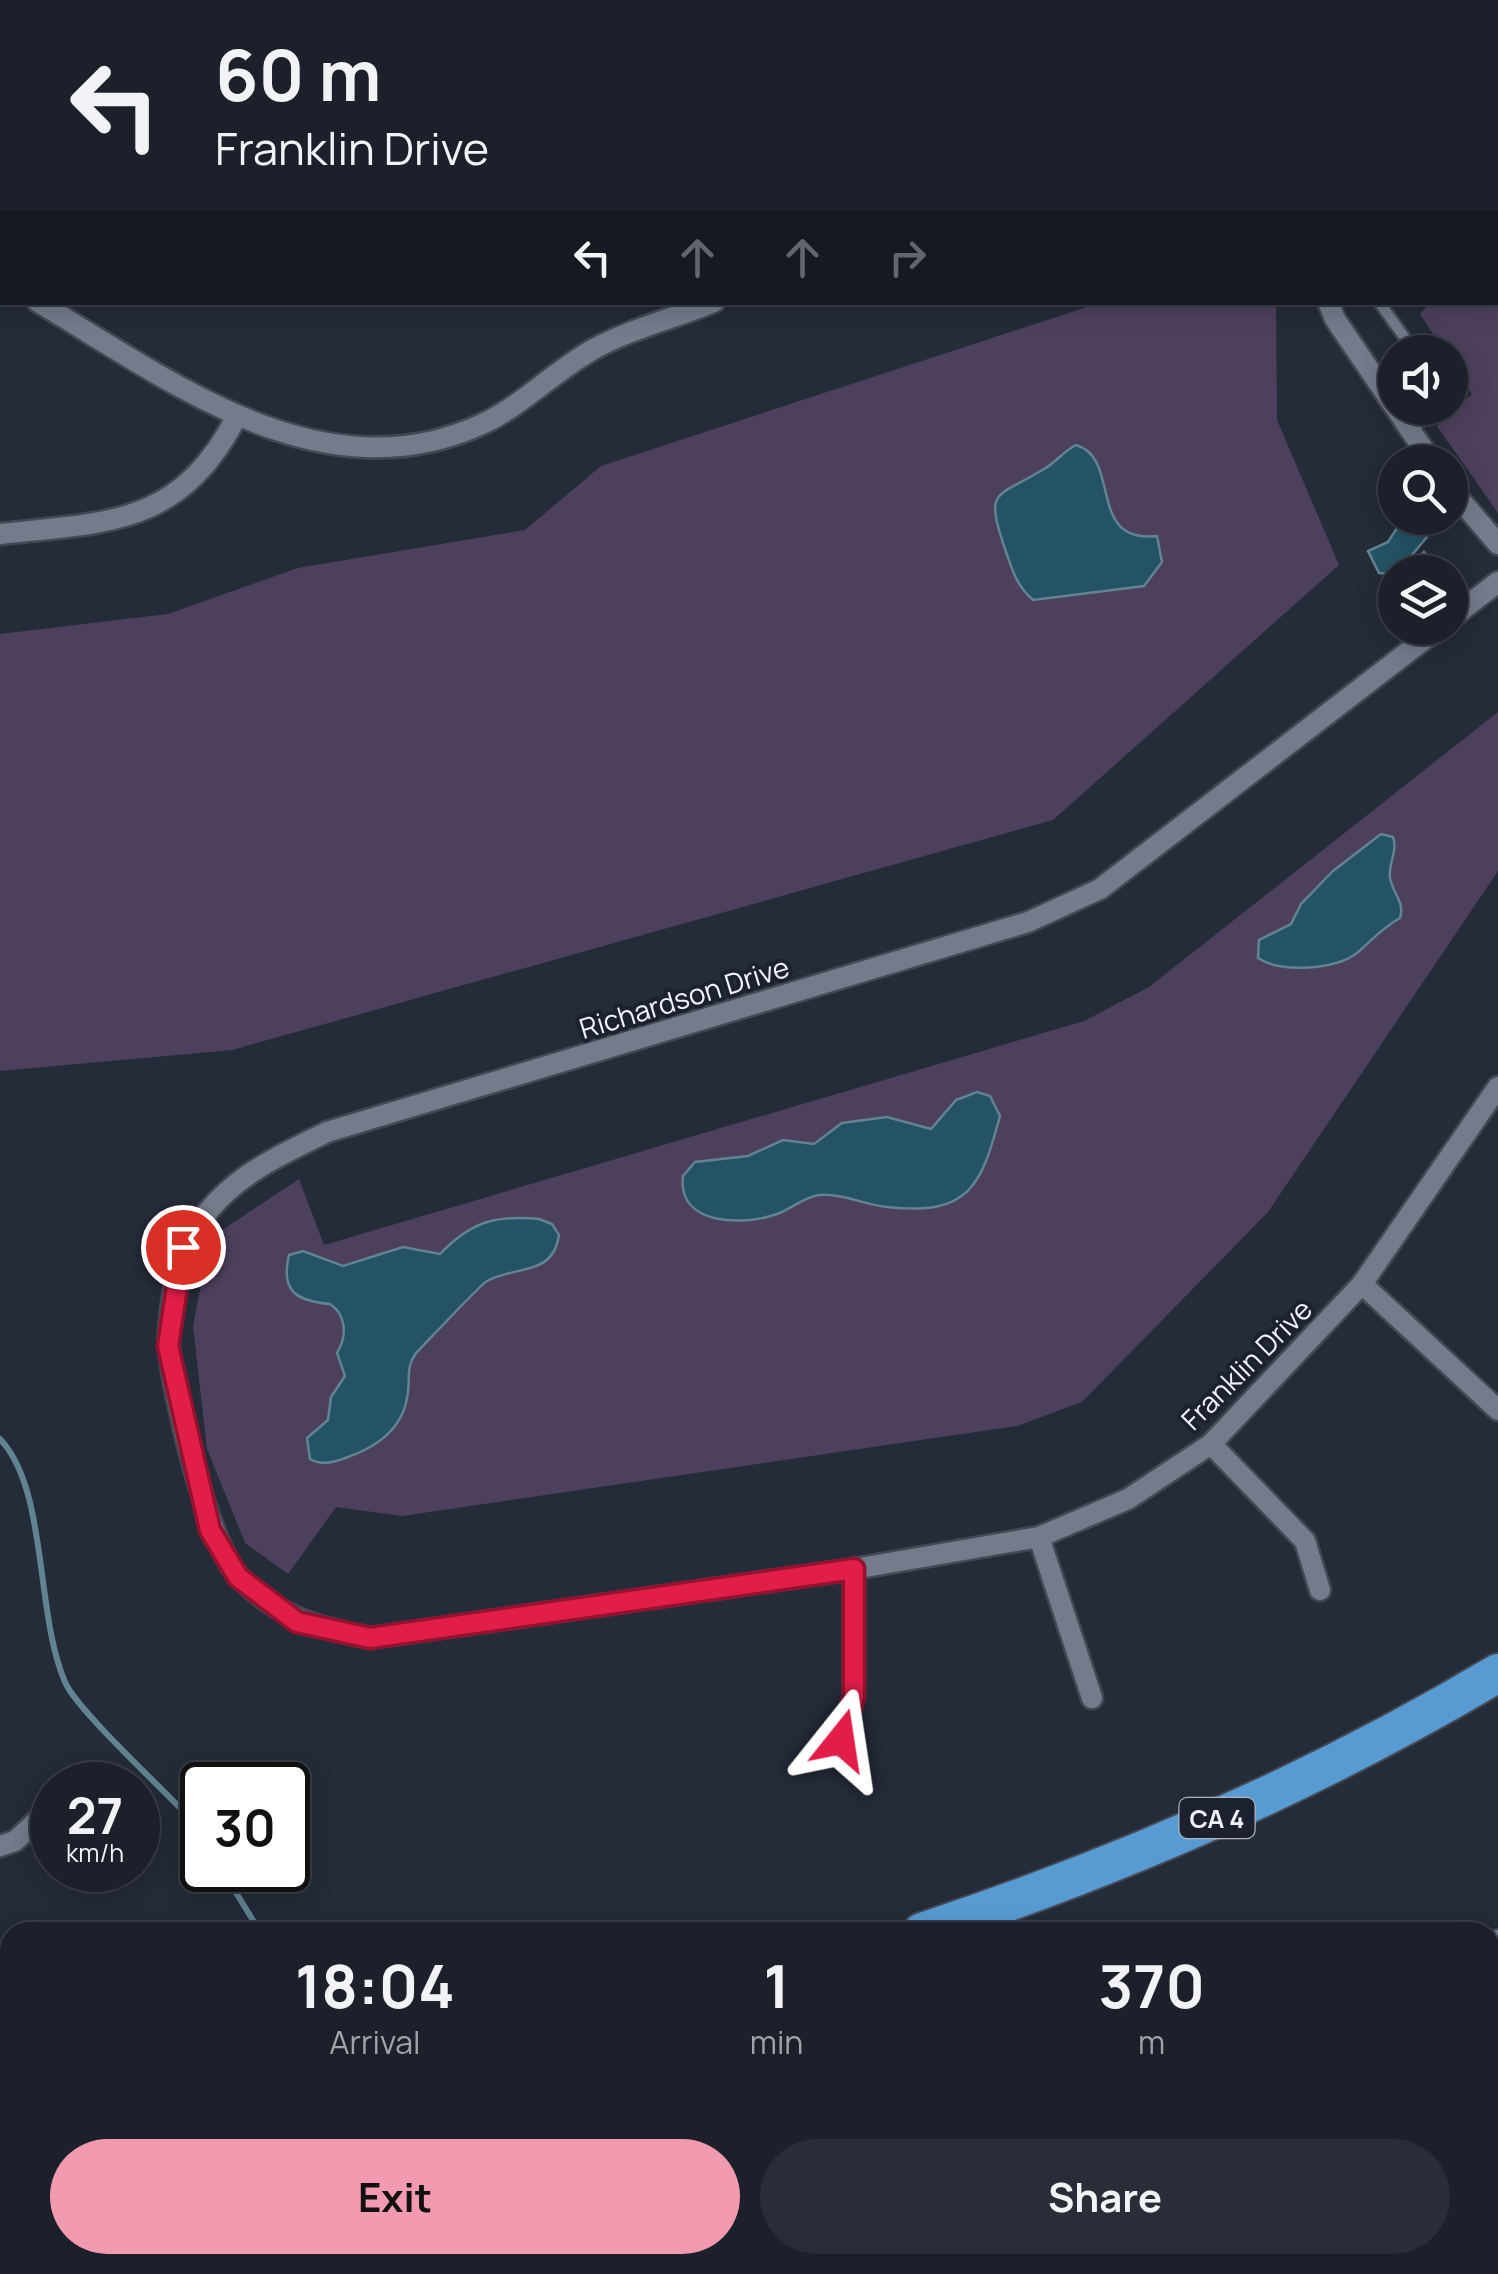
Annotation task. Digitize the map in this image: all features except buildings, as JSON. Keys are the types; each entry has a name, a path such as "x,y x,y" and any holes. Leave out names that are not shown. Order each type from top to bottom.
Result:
{"highway":[{"name":"CA 4","path":"951,1922 1076,1878 1186,1833 1374,1741 1498,1673"}],"street":[{"path":"43,305 236,418 315,442 373,449 425,443 481,425 595,348 706,305"},
{"path":"1329,305 1334,319 1420,445"},
{"path":"0,534 114,522 178,494 218,451 236,418"},
{"path":"1468,509 1498,544"},
{"path":"1468,605 1498,582"},
{"name":"Richardson Drive","path":"210,1530 168,1346 183,1247 212,1204 245,1173 327,1132 1028,922 1100,889 1417,645"},
{"name":"Franklin Drive","path":"210,1530 238,1577 297,1622 370,1638 854,1569 1039,1537 1128,1499 1211,1444 1362,1284 1498,1087"},
{"path":"1362,1284 1498,1410"},
{"path":"1211,1444 1305,1541 1320,1590"},
{"path":"1039,1537 1092,1698"},
{"path":"841,1740 854,1697 854,1569"},
{"path":"0,1846 14,1841 30,1827"}],"lane":[{"path":"1381,305 1403,335"},
{"path":"1410,430 1417,425"}],"shaded area":[{"path":"1093,305 1276,305 1277,420 1339,565 1053,820 232,1050 0,1071 0,634 168,614 298,568 525,530 601,466"},
{"path":"1428,305 1498,305 1498,513 1468,470 1468,445 1450,445 1437,426 1468,425 1468,398 1472,394 1468,388 1468,335 1434,335 1420,314"},
{"path":"1498,712 1498,871 1268,1212 1082,1402 1017,1426 402,1516 336,1507 288,1574 245,1543 207,1449 193,1326 210,1238 299,1179 324,1245 1084,1021 1149,987"}],"water":[{"path":"1076,445 1090,453 1098,466 1112,514 1121,527 1135,535 1157,536 1162,562 1144,586 1033,600 1013,572 995,505 1005,491"},
{"path":"1393,535 1427,537 1412,555 1378,555 1378,571 1368,551 1388,542"},
{"path":"1381,834 1393,837 1390,878 1400,903 1400,918 1357,953 1335,963 1293,967 1258,958 1259,940 1291,924 1301,904 1333,871"},
{"path":"977,1092 990,1096 1000,1116 978,1178 954,1201 915,1209 819,1195 763,1218 731,1220 701,1213 684,1192 683,1176 695,1162 748,1156 783,1140 814,1144 842,1123 887,1117 931,1129 956,1100"},
{"path":"509,1218 539,1219 552,1224 559,1235 549,1258 532,1268 487,1281 416,1353 410,1367 406,1404 396,1425 380,1441 359,1452 324,1463 310,1459 307,1438 328,1420 331,1397 345,1376 337,1353 344,1327 340,1314 330,1304 300,1297 289,1286 289,1255 303,1251 343,1266 403,1247 440,1254 462,1234 484,1223"}],"waterway":[{"path":"0,1439 26,1488 49,1622 65,1682 103,1730 180,1808"},
{"path":"236,1892 254,1922"}],"route":[{"path":"183,1247 168,1346 210,1530 238,1577 297,1622 370,1638 854,1569 854,1697 841,1740"}]}
